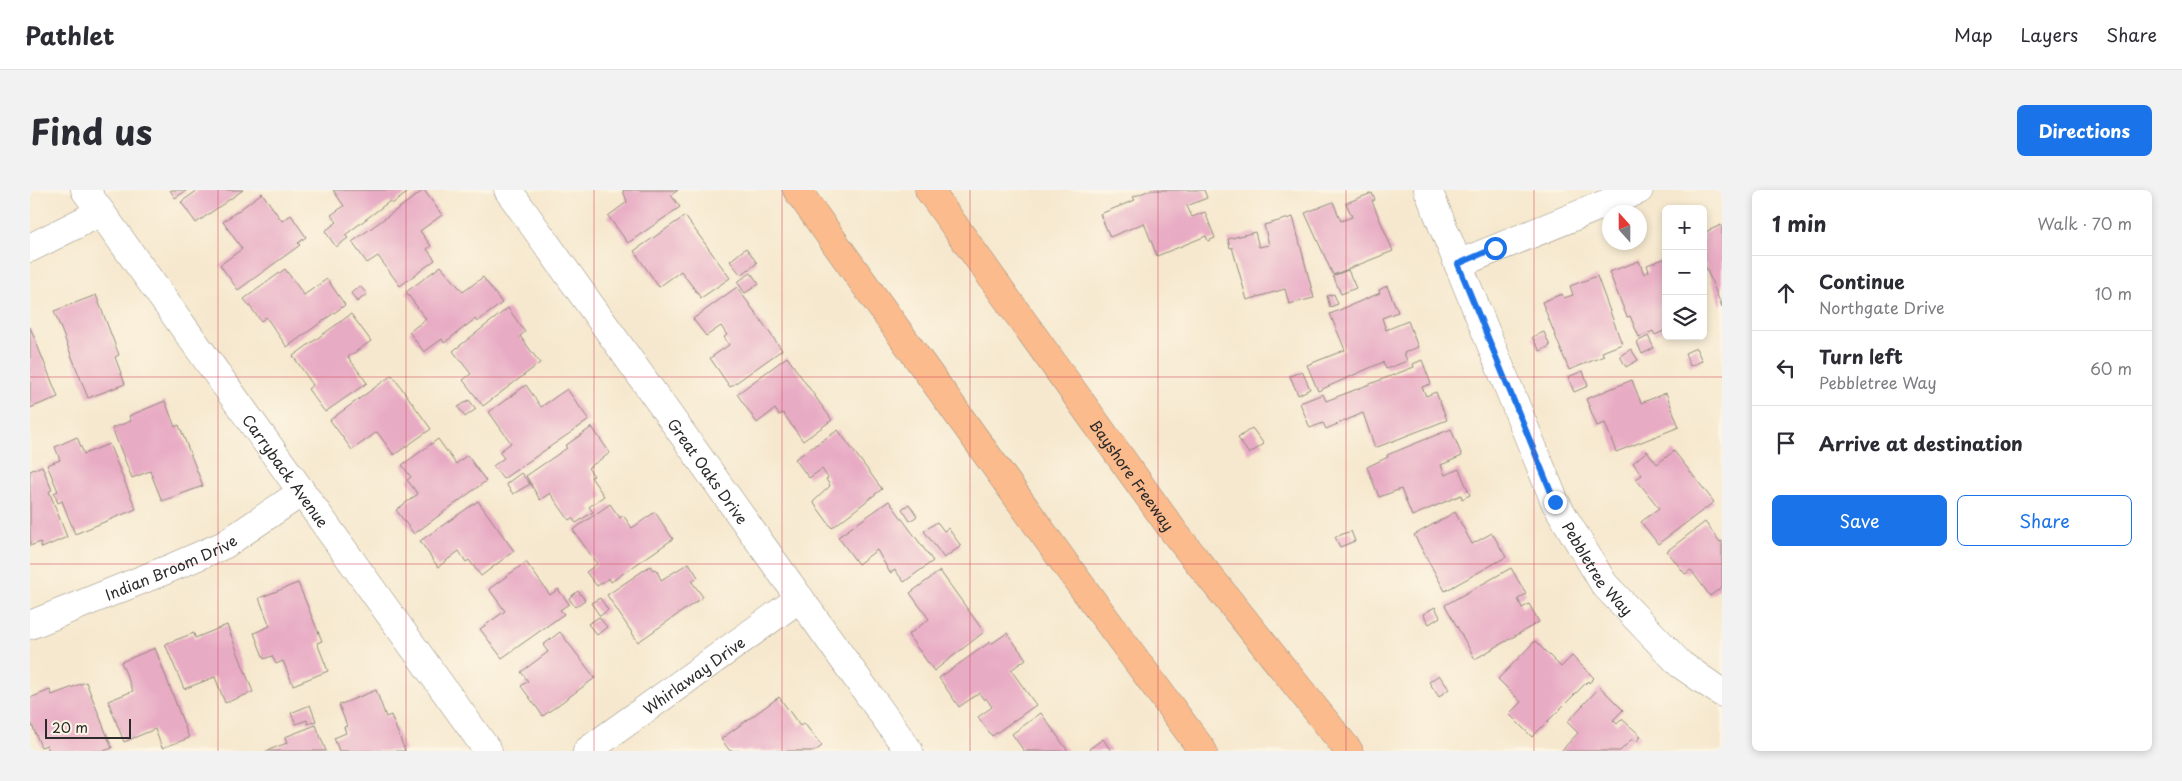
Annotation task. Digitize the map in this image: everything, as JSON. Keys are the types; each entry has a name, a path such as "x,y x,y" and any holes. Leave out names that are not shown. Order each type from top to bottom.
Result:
{"highway":[{"path":"797,190 1060,557 1203,751"},
{"name":"Bayshore Freeway","path":"929,190 1174,532 1349,751"}],"street":[{"name":"Carryback Avenue","path":"85,190 488,751"},
{"name":"Great Oaks Drive","path":"508,190 910,751"},
{"name":"Pebbletree Way","path":"1428,190 1555,502 1604,584 1680,664 1722,693"},
{"path":"1458,264 1639,190"},
{"path":"30,248 101,212"},
{"name":"Indian Broom Drive","path":"30,625 224,545 302,492"},
{"name":"Whirlaway Drive","path":"586,751 800,598"}],"building":[{"path":"170,190 187,190 175,198"},
{"path":"198,190 243,190 196,223 181,202"},
{"path":"333,190 411,190 392,204 390,201 345,235 348,238 336,247 325,231 337,222 331,215 344,206"},
{"path":"424,190 442,215 420,231 431,246 427,249 435,260 400,286 378,256 367,263 352,242"},
{"path":"623,190 678,190 671,195 680,207 628,243 608,216 627,202"},
{"path":"1150,190 1204,190 1207,198 1187,206 1192,217 1205,212 1215,238 1208,241 1206,236 1157,256 1144,223 1110,237 1100,214 1135,200 1133,197"},
{"path":"262,193 282,221 291,215 306,237 298,243 300,245 238,290 220,265 242,249 223,222"},
{"path":"1372,193 1375,200 1372,201 1393,251 1333,275 1305,213 1333,202 1341,221 1352,217 1346,203"},
{"path":"685,216 730,278 701,298 681,271 659,287 634,251"},
{"path":"1293,217 1314,298 1289,304 1285,289 1247,300 1228,239 1255,232 1259,247 1269,245 1264,225"},
{"path":"1721,225 1722,227 1722,307 1707,270 1707,231"},
{"path":"746,248 757,263 741,275 730,261"},
{"path":"1662,259 1662,332 1655,335 1653,331 1639,337 1630,316 1627,317 1609,272 1639,261 1644,274 1649,271 1647,265"},
{"path":"441,266 463,292 483,277 502,303 477,322 475,319 444,343 442,339 424,352 409,332 426,319 406,292"},
{"path":"285,269 304,295 327,279 345,305 287,347 266,317 261,321 244,299"},
{"path":"1348,270 1356,288 1341,294 1333,276"},
{"path":"751,273 759,284 745,293 737,282"},
{"path":"1597,276 1622,344 1602,352 1604,356 1569,370 1542,302 1562,294 1564,298 1573,295 1570,286"},
{"path":"360,286 367,294 357,302 351,293"},
{"path":"1387,286 1398,312 1382,318 1386,330 1408,321 1418,347 1404,353 1407,361 1386,369 1383,362 1318,391 1307,365 1345,350 1330,314 1380,293 1379,290"},
{"path":"737,287 782,350 730,387 710,358 729,345 724,337 727,335 721,326 706,336 693,319"},
{"path":"1334,294 1338,304 1330,307 1327,296"},
{"path":"96,295 119,355 115,357 125,384 88,398 54,311"},
{"path":"508,308 525,332 520,336 540,363 483,406 463,380 471,374 453,351"},
{"path":"351,314 371,341 348,357 367,383 325,412 308,389 313,385 293,356"},
{"path":"30,327 58,397 30,408"},
{"path":"1544,332 1550,346 1540,351 1532,337"},
{"path":"1648,336 1654,348 1642,354 1637,342"},
{"path":"1696,348 1702,361 1690,366 1685,353"},
{"path":"1631,349 1638,360 1626,367 1620,356"},
{"path":"787,357 832,420 803,441 783,413 779,415 775,409 757,423 737,394"},
{"path":"1422,360 1431,384 1422,387 1426,396 1436,392 1447,420 1375,448 1363,413 1326,429 1323,423 1310,428 1300,403 1323,394 1326,401 1414,367 1413,364"},
{"path":"1302,371 1310,389 1298,395 1290,376"},
{"path":"1583,371 1588,386 1574,392 1568,377"},
{"path":"392,375 431,429 394,455 377,432 352,450 330,420"},
{"path":"1632,380 1641,403 1666,393 1679,427 1616,452 1605,423 1597,426 1586,399"},
{"path":"526,385 541,407 567,389 589,420 503,479 493,466 504,458 499,452 511,443 489,412"},
{"path":"469,400 476,409 465,417 458,407"},
{"path":"165,401 175,427 179,425 203,486 162,501 150,471 132,478 112,428 131,421 129,416"},
{"path":"592,427 610,453 588,468 594,476 591,477 604,496 589,507 593,512 576,523 572,518 569,520 550,493 540,500 526,476 567,448 565,446"},
{"path":"1252,428 1264,444 1249,454 1238,438"},
{"path":"1451,429 1462,456 1441,465 1445,475 1459,469 1470,495 1462,499 1461,495 1412,516 1401,489 1379,497 1367,467 1388,457 1387,455"},
{"path":"838,430 882,489 832,528 813,502 830,486 826,479 828,478 822,469 809,478 795,459"},
{"path":"77,437 84,454 109,444 136,509 75,534 62,501 58,503 54,493 58,491 47,465 60,460 55,447"},
{"path":"438,439 456,464 467,455 486,481 414,534 396,510 418,494 407,480 411,477 402,465"},
{"path":"1647,451 1657,464 1674,451 1714,502 1658,544 1641,522 1659,508 1636,479 1642,475 1633,463"},
{"path":"42,466 52,490 49,491 67,537 42,548 40,542 30,546 30,471"},
{"path":"521,473 530,484 513,494 506,484"},
{"path":"478,501 514,551 481,576 469,560 466,562 459,551 438,567 420,541"},
{"path":"889,501 933,561 904,582 895,570 890,573 877,550 858,564 838,537"},
{"path":"610,504 620,518 623,515 632,528 655,512 673,539 611,582 609,578 597,586 586,572 597,564 573,530"},
{"path":"909,504 917,516 910,521 902,509"},
{"path":"1455,512 1472,544 1492,533 1506,557 1445,591 1414,535"},
{"path":"937,522 944,531 948,528 961,546 944,558 924,531"},
{"path":"1705,522 1720,542 1722,541 1722,587 1710,596 1691,570 1685,574 1667,551"},
{"path":"1351,531 1355,541 1340,547 1335,537"},
{"path":"526,562 550,595 558,589 569,604 560,610 564,614 502,658 480,629 505,611 489,589"},
{"path":"689,563 698,577 692,582 703,597 638,642 607,595 650,566 653,570 656,569 661,580"},
{"path":"1511,568 1526,594 1518,599 1522,608 1529,604 1539,622 1475,659 1445,605"},
{"path":"940,571 984,632 934,671 908,635 929,619 910,593"},
{"path":"298,583 322,641 317,643 328,671 293,685 283,661 276,664 272,656 264,659 254,633 270,626 259,598"},
{"path":"578,591 585,600 575,607 569,598"},
{"path":"600,598 608,610 600,616 591,603"},
{"path":"1435,607 1440,617 1429,624 1423,614"},
{"path":"599,617 607,627 597,635 588,624"},
{"path":"227,625 253,692 225,703 215,677 184,689 165,644 194,633 195,638"},
{"path":"560,632 595,678 543,716 521,686 528,681 521,672 548,652 543,645"},
{"path":"1007,633 1026,659 1011,670 1036,705 992,736 978,717 992,707 986,698 984,700 979,693 959,707 939,678 990,642 991,644"},
{"path":"1535,641 1561,667 1572,656 1594,678 1589,683 1588,681 1532,737 1509,714 1521,702 1498,679"},
{"path":"155,648 189,738 162,748 155,729 124,742 108,701 133,691 121,662"},
{"path":"1439,675 1449,689 1439,697 1429,682"},
{"path":"86,682 112,748 104,751 49,751 47,745 41,747 30,720 30,698 50,690 52,695"},
{"path":"1600,687 1623,710 1613,720 1617,724 1622,719 1641,736 1636,742 1632,739 1620,751 1561,751 1578,733 1567,722"},
{"path":"376,690 386,717 391,715 405,751 339,751 334,738 346,733 344,727 347,726 339,705"},
{"path":"779,697 800,726 804,723 822,746 815,751 730,751 721,739"},
{"path":"310,705 316,721 308,724 307,720 296,724 291,713"},
{"path":"1041,713 1068,751 1024,751 1012,734"},
{"path":"316,725 326,751 266,751 287,743 285,737"},
{"path":"1103,739 1111,751 1090,751 1089,749"}],"route":[{"path":"1495,248 1458,264 1555,502"}]}
